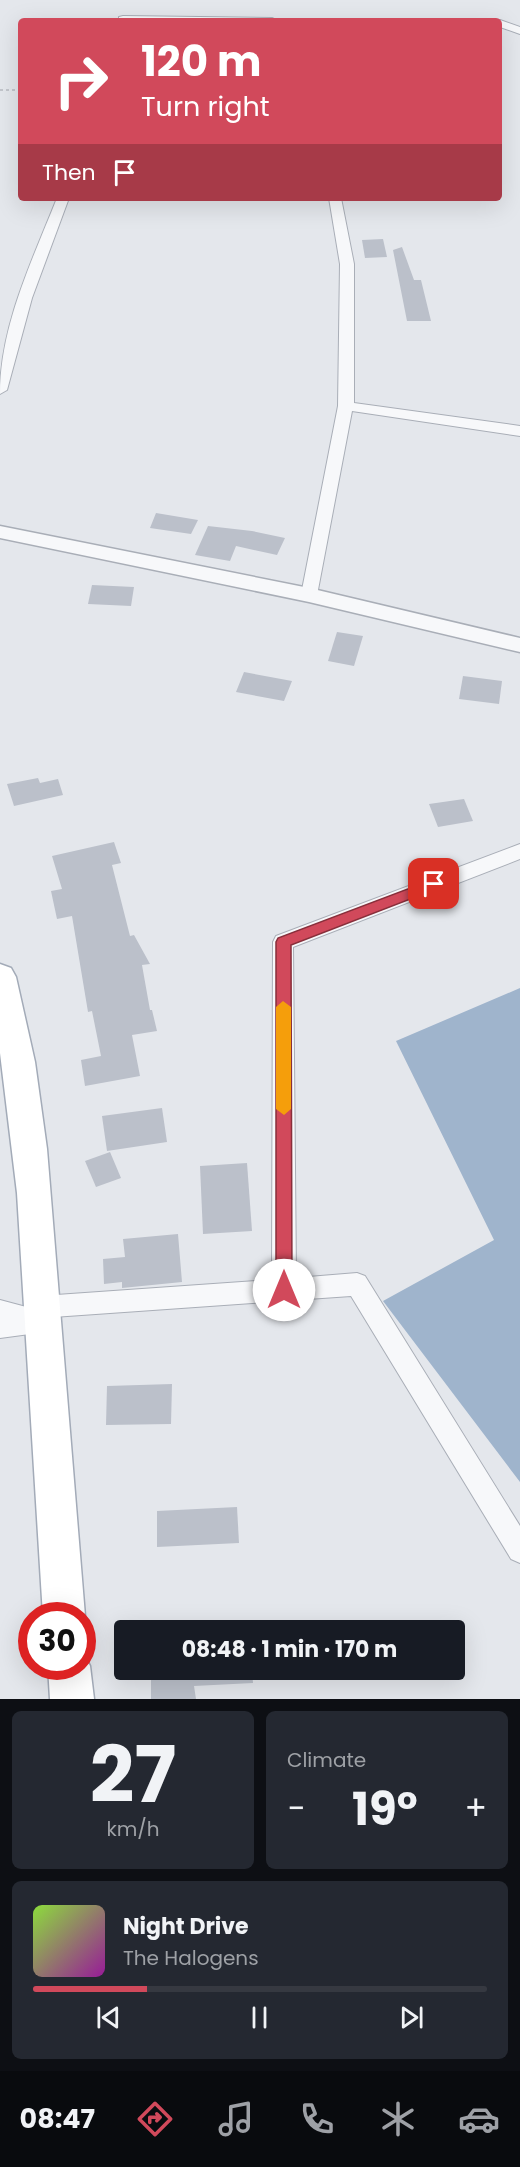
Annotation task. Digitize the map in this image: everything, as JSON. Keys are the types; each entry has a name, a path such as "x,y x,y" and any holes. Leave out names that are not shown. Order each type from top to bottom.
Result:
{"main road":[{"path":"0,977 15,1031 25,1091 41,1259 63,1602"},
{"path":"70,1680 72,1699"}],"street":[{"path":"122,16 182,18"},
{"path":"502,24 520,31"},
{"path":"0,390 25,297 62,201"},
{"path":"309,595 346,406 347,264 336,201"},
{"path":"346,406 520,431"},
{"path":"0,532 309,595 520,645"},
{"path":"284,1290 283,942 520,851"},
{"path":"0,1327 43,1315 357,1284 520,1550"},
{"path":"0,1311 43,1315"}],"path":[{"path":"0,90 18,90"}],"water":[{"path":"520,988 520,1482 383,1301 494,1240 396,1041"}],"building":[{"path":"383,239 387,257 365,258 362,240"},
{"path":"402,247 414,280 421,280 431,321 407,321 393,250"},
{"path":"156,513 198,520 191,534 150,528"},
{"path":"208,526 252,531 285,538 277,555 236,546 230,561 195,555"},
{"path":"92,585 134,587 131,606 88,604"},
{"path":"337,632 363,636 354,666 328,661"},
{"path":"244,672 292,681 284,701 236,692"},
{"path":"463,676 502,681 499,704 459,699"},
{"path":"38,778 40,783 58,779 63,795 14,806 7,784"},
{"path":"464,799 473,821 438,827 429,804"},
{"path":"114,842 121,863 112,865 130,936 134,935 150,964 142,965 150,1010 152,1010 157,1031 132,1035 140,1076 85,1086 81,1060 101,1056 92,1011 88,1012 72,916 57,919 51,891 62,889 52,856"},
{"path":"162,1108 167,1142 107,1151 102,1116"},
{"path":"110,1152 121,1178 96,1187 85,1161"},
{"path":"247,1163 252,1231 203,1234 200,1166"},
{"path":"178,1234 182,1282 122,1288 122,1282 104,1284 103,1259 125,1257 123,1239"},
{"path":"172,1384 171,1424 106,1425 107,1386"},
{"path":"237,1507 239,1543 157,1547 157,1511"},
{"path":"151,1680 253,1680 253,1683 194,1686 196,1699 151,1699"}],"slow traffic":[{"path":"283,1007 284,1109"}],"route":[{"path":"284,1290 283,942 434,884"}]}
